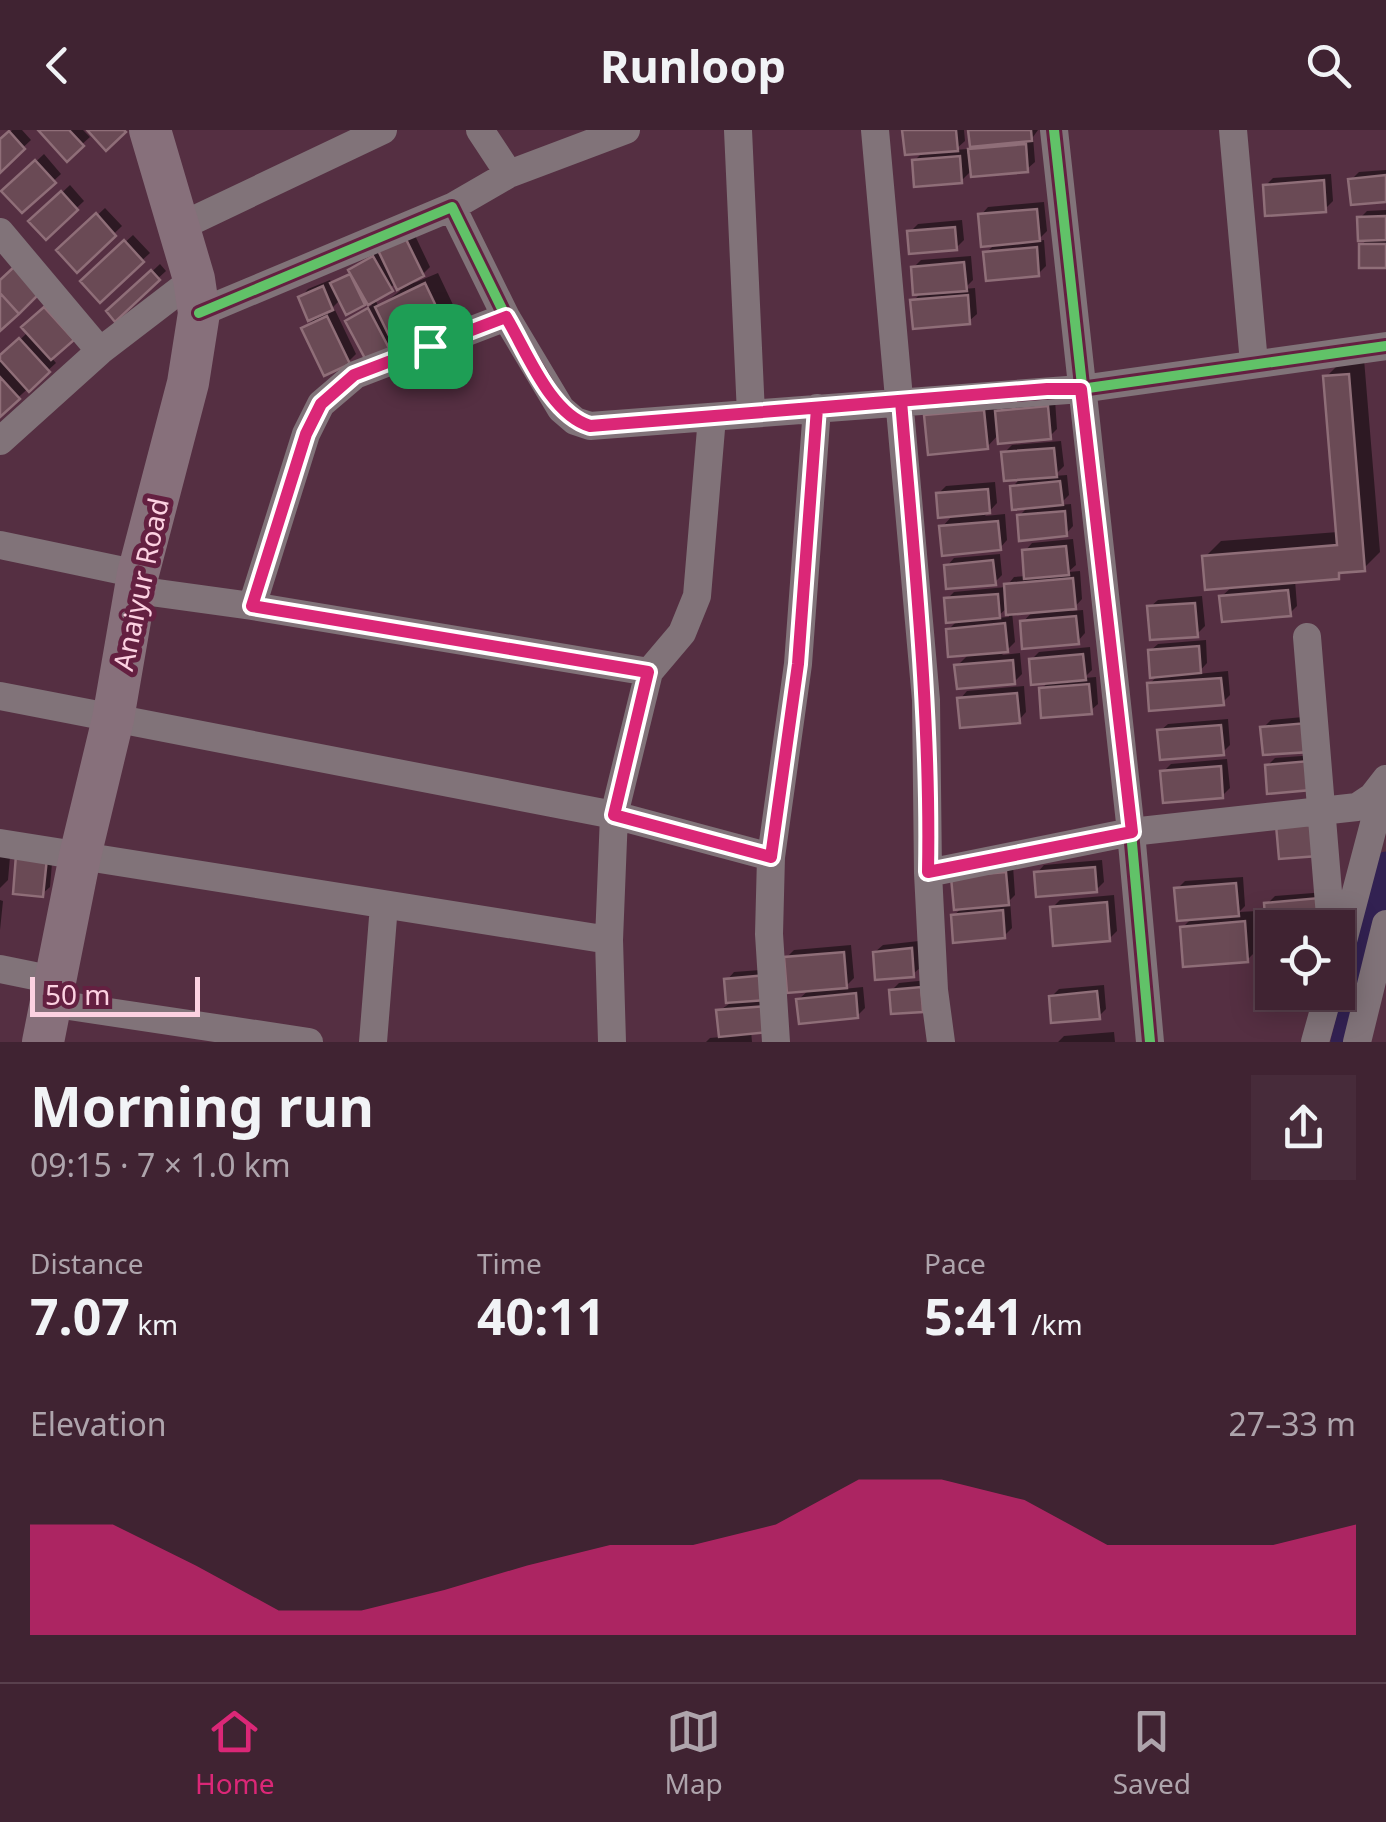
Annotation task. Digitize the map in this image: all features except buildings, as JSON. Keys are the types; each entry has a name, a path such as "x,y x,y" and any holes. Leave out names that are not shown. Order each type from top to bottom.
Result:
{"main road":[{"name":"Anaiyur Road","path":"49,1008 113,719 137,582 188,384 196,296 150,130"}],"street":[{"path":"177,228 383,130"},
{"path":"480,130 509,174"},
{"path":"0,441 100,350 196,296 452,207 509,174 626,130"},
{"path":"738,130 751,414"},
{"path":"874,130 926,700 930,780 928,872 941,1042"},
{"path":"1054,130 1132,832 1150,1042"},
{"path":"1233,130 1254,363"},
{"path":"452,207 506,317 560,410 575,422 590,426 1081,389 1386,346"},
{"path":"4,246 100,350"},
{"path":"252,606 306,434 321,404 354,375 506,317"},
{"path":"776,1042 768,934 771,857 798,664 817,408"},
{"path":"612,1042 609,940 614,815 648,672 682,633 697,596 712,417"},
{"path":"0,545 137,582 252,606 648,672"},
{"path":"1307,636 1329,910"},
{"path":"0,696 614,815 771,857"},
{"path":"928,872 1132,832 1357,806 1372,797 1386,779"},
{"path":"1351,910 1386,779"},
{"path":"0,843 609,940"},
{"path":"372,1042 384,905"},
{"path":"1357,1042 1386,924"},
{"path":"0,969 49,1008 309,1042"},
{"path":"1315,1042 1324,1010"}],"waterway":[{"path":"1343,1042 1386,864"}],"cycle path":[{"path":"1054,130 1131,832 1150,1042"},
{"path":"199,313 452,207 506,317 561,409 575,421 590,426 1081,389 1386,346"}],"route":[{"path":"506,317 560,410 575,422 590,426 1047,389 1081,389 1132,832 928,872 930,780 926,700 901,401 817,408 798,664 771,857 614,815 648,672 252,606 306,434 321,404 354,375 430,346 506,317"}]}
